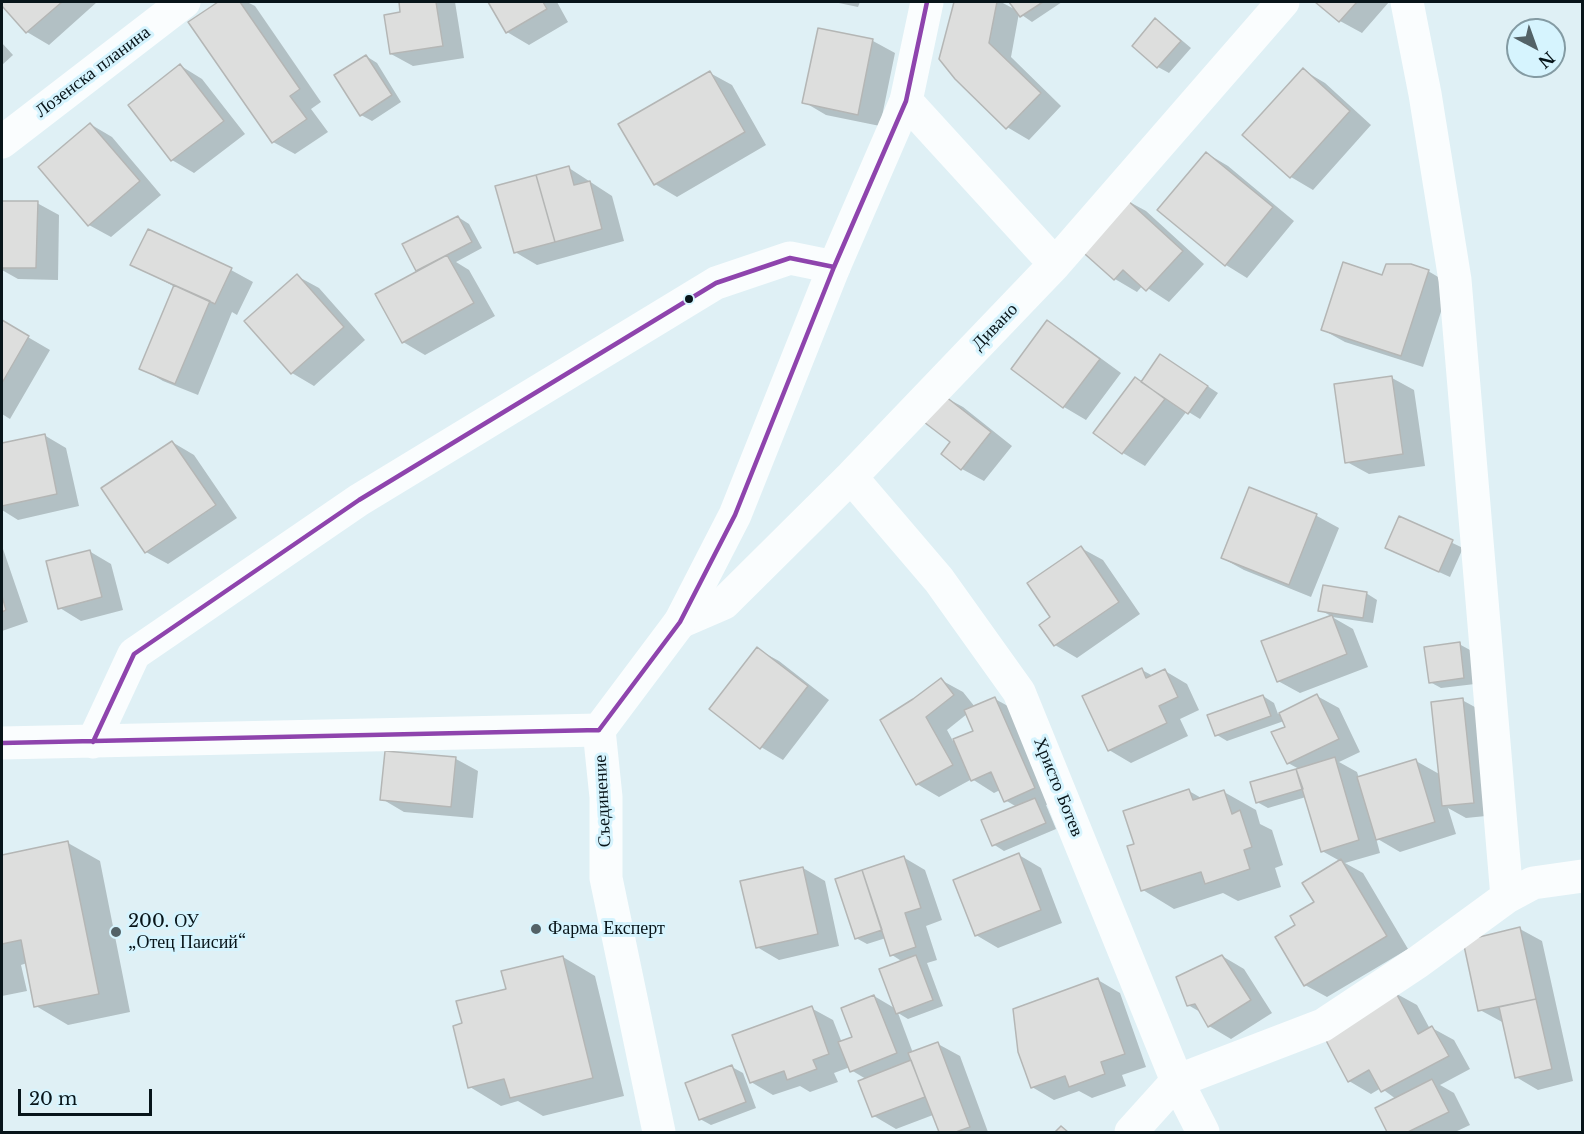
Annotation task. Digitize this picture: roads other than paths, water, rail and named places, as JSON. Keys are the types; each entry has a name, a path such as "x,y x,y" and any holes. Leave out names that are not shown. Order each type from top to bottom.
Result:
{"street":[{"name":"Лозенска планина","path":"2,142 184,2"},
{"name":"Съединение","path":"659,1132 606,878 606,796 599,730 680,621 735,515 834,267 906,101 927,2"},
{"name":"Дивано","path":"680,621 724,603 851,477 1055,264 1283,2"},
{"path":"1407,2 1425,94 1455,280 1507,897"},
{"path":"906,101 1055,264"},
{"path":"93,742 134,654 359,500 716,283 790,258 834,267"},
{"name":"Христо Ботев","path":"851,477 939,580 1019,692 1177,1081 1203,1132"},
{"path":"2,743 599,730"},
{"path":"1131,1132 1177,1081 1323,1025 1418,962 1507,897 1533,883 1582,876"}],"place":[{"name":"Фарма Експерт","path":"536,929"},
{"name":"200. ОУ „Отец Паисий“","path":"116,932"}]}
